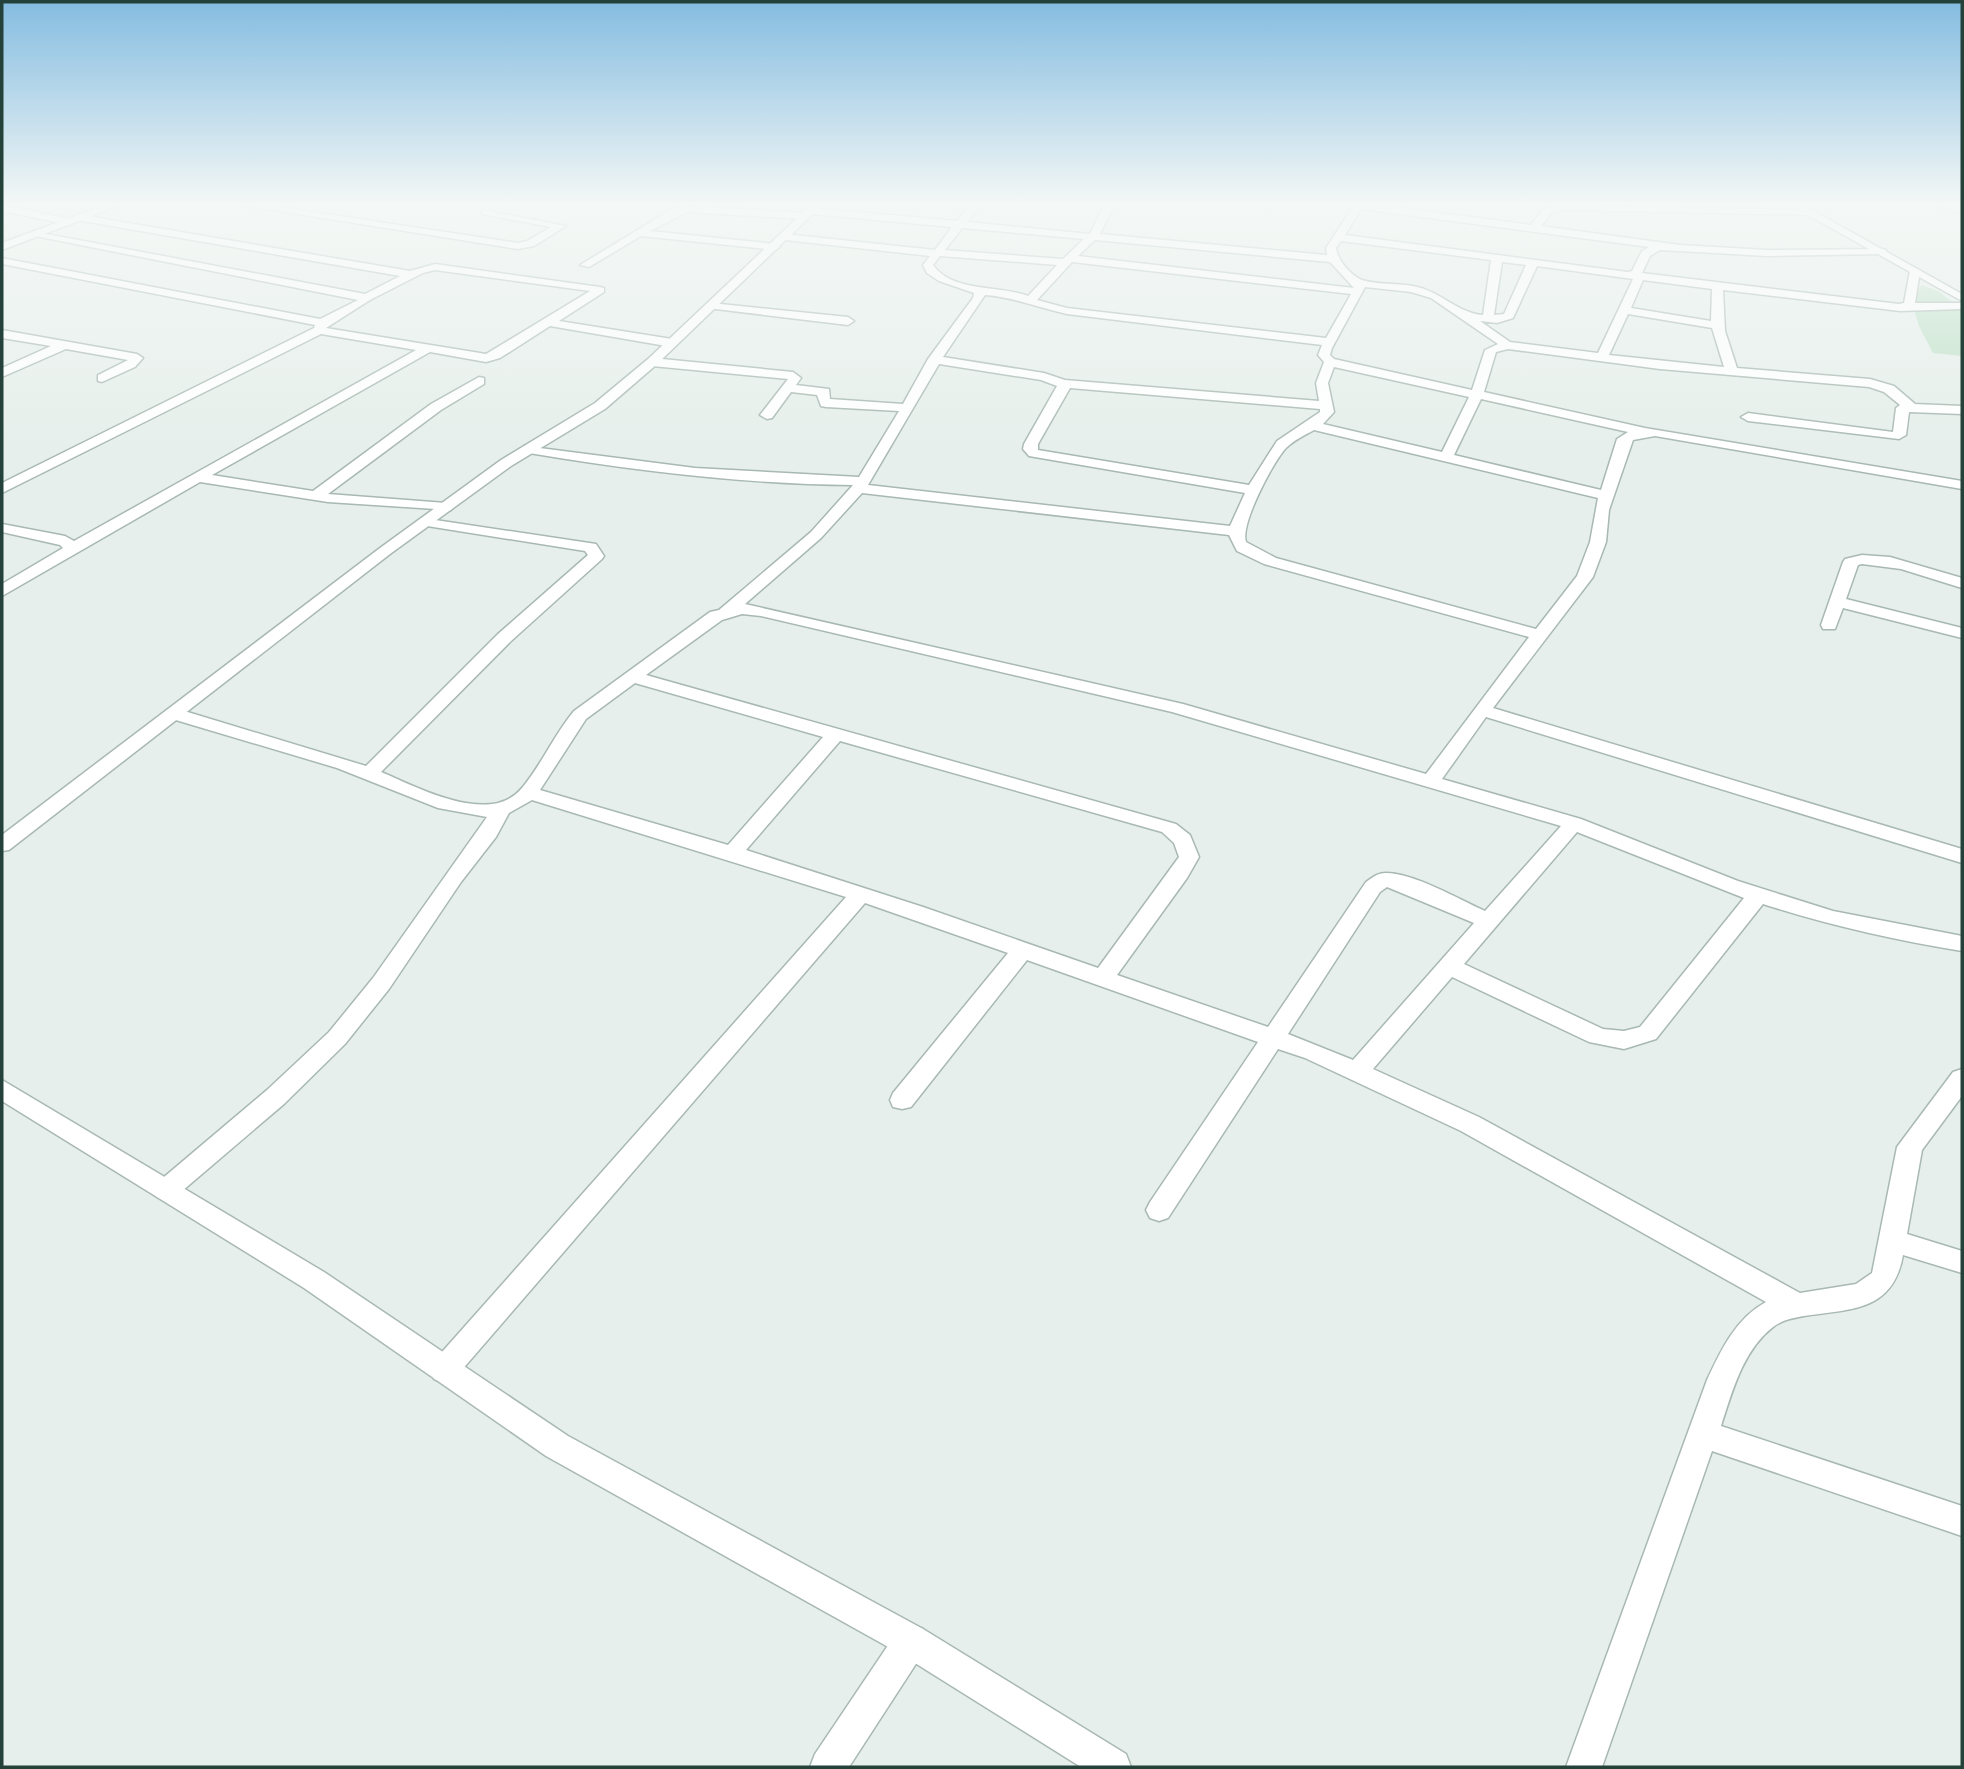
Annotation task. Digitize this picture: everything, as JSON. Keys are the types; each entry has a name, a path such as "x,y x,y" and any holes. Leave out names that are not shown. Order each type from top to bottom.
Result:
{"street":[{"path":"143,288 309,319 320,327 486,358 496,355 550,323 600,290 587,288"},
{"path":"313,288 366,298"},
{"path":"2,489 320,327 386,288"},
{"path":"2,845 428,520 528,449 600,406 652,362 731,288"},
{"path":"971,288 980,291 1010,293 1067,311 1329,342"},
{"path":"1030,300 1042,288"},
{"path":"1353,288 1424,292 1507,345 1733,372 1881,385 1895,392 1910,407"},
{"path":"1358,288 1329,342 1325,355 1330,362 1641,431 1962,485"},
{"path":"1488,319 1493,288"},
{"path":"1465,317 1505,319 1509,316 1522,288"},
{"path":"1602,357 1624,310 1631,288"},
{"path":"1718,288 1717,325 1721,348 1733,372"},
{"path":"1722,288 1877,307 1962,306"},
{"path":"1906,307 1909,305 1912,288"},
{"path":"1944,288 1962,298"},
{"path":"174,714 369,773 401,790 458,807 483,812 501,810 516,804 529,793 567,731 580,715 727,611 827,524 860,485 934,359 957,322 979,298 980,291"},
{"path":"711,306 848,321"},
{"path":"1624,310 1717,325"},
{"path":"550,323 672,343"},
{"path":"2,334 137,358 131,364 102,378"},
{"path":"2,373 67,344"},
{"path":"1446,457 1476,396 1491,351 1507,345"},
{"path":"2,591 64,556 72,548 429,348"},
{"path":"934,359 1044,377 1063,384 1327,406"},
{"path":"652,362 793,376 795,379 767,415"},
{"path":"1330,362 1321,378 1320,387 1327,406 1322,418 1279,448 1234,531 1236,541 1244,549 1270,561 1540,635"},
{"path":"316,496 436,407 479,381"},
{"path":"1063,384 1064,388 1031,444 1030,449 1034,453 1255,490"},
{"path":"788,388 824,392 826,403 906,408"},
{"path":"1748,417 1892,436 1899,435 1903,408 1962,410"},
{"path":"1312,425 1606,496"},
{"path":"1431,780 1585,577 1598,542 1606,496 1624,439 1641,431"},
{"path":"528,449 661,470 860,485 1234,531"},
{"path":"201,478 316,496 446,507"},
{"path":"369,773 504,638 596,556 591,547 428,520"},
{"path":"2,528 65,541 72,548"},
{"path":"1829,625 1850,562 1859,559 1887,562 1962,583"},
{"path":"1837,602 1962,633"},
{"path":"727,611 761,611 1177,708 1574,823 1758,895 1830,918 1962,943"},
{"path":"632,677 1169,828 1184,841 1189,857 1104,976"},
{"path":"1482,710 1962,856"},
{"path":"733,853 835,735"},
{"path":"529,793 733,853 1104,976 1275,1038 1470,1125 1797,1305"},
{"path":"166,1190 298,1076 337,1038 392,967 449,883 489,836 501,810"},
{"path":"1356,1072 1574,823"},
{"path":"1159,1210 1373,887 1383,880 1397,881 1489,921"},
{"path":"444,1370 860,895"},
{"path":"1449,966 1597,1036 1618,1041 1634,1041 1648,1033 1758,895"},
{"path":"902,1100 1023,950"},
{"path":"1584,1767 1702,1434 1722,1380 1741,1343 1766,1316 1797,1305 1865,1292 1881,1282 1888,1266 1910,1147 1962,1078"},
{"path":"2,1089 314,1280 557,1446 911,1641 1113,1767"},
{"path":"1893,1241 1962,1262"},
{"path":"1702,1434 1962,1521"},
{"path":"828,1767 911,1641"}],"green space":[{"path":"1920,288 1928,288 1938,291 1962,309 1962,356 1933,353 1919,326 1913,306"}]}
